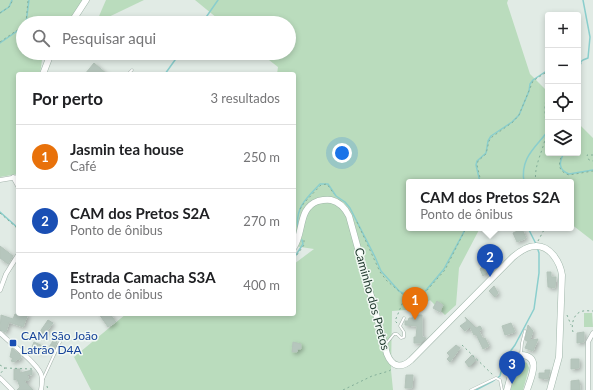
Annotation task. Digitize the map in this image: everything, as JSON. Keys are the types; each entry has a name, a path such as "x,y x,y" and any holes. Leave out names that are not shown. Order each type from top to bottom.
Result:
{"main road":[{"path":"76,16 86,0"},
{"path":"44,72 48,60"},
{"name":"Caminho dos Pretos","path":"296,243 305,213 314,203 325,200 333,200 346,210 349,216 388,359 398,366 406,365 513,257 525,249 537,246"},
{"path":"537,246 552,254 559,263 562,274 559,357 550,390"},
{"path":"508,390 515,360 522,355 530,356 534,364 527,390"}],"street":[{"path":"0,180 13,177 16,182"},
{"path":"0,290 6,274 16,258"},
{"path":"0,333 31,362 40,373 42,382 41,390"},
{"path":"588,390 588,342 593,333"},
{"path":"0,378 12,390"}],"lane":[{"path":"384,345 394,334 397,334 401,338 404,337 404,332 400,326 404,318"},
{"path":"522,355 522,343 525,331"},
{"path":"42,382 60,342"},
{"path":"471,390 497,378 501,383 502,390"}],"path":[{"path":"0,14 9,7 13,0"},
{"path":"27,16 28,0"},
{"path":"0,42 16,31"},
{"path":"480,179 477,165 478,161 486,154 489,141 492,136 513,122 519,115 530,92 531,84 536,78 545,73"},
{"path":"536,179 535,175 546,135 546,120"},
{"path":"593,154 587,155 589,160 593,161"},
{"path":"561,156 559,160 559,166 561,171 569,176 593,171"},
{"path":"300,214 304,203 321,185 327,184 335,196"},
{"path":"0,213 16,227"},
{"path":"356,221 380,272 406,297 416,298 422,296 445,270 464,231"},
{"path":"296,256 304,245 304,239 300,231"},
{"path":"537,246 544,231"},
{"path":"400,326 395,321 406,297"},
{"path":"573,332 572,325 576,315 582,311 593,310"},
{"path":"462,344 497,378"},
{"path":"343,390 372,376 389,371 392,369 394,364"},
{"path":"0,365 5,368 37,369"},
{"path":"0,374 5,368"}],"green space":[{"path":"0,0 83,0 72,16 16,16 16,60 42,60 40,72 16,72 16,174 0,177"},
{"path":"106,0 144,0 111,16 99,16"},
{"path":"195,0 508,0 507,3 530,74 545,89 545,156 581,156 581,126 593,138 593,241 574,226 574,179 406,179 406,231 478,231 459,268 456,305 445,315 430,300 419,309 392,311 391,370 393,390 91,390 74,357 124,316 296,316 296,262 314,249 296,246 296,72 277,72 278,67 269,60 296,60 296,16 214,16"},
{"path":"584,313 592,313 593,327 584,327"},
{"path":"523,361 527,363 529,368 523,390 510,390 515,366"}],"building":[{"path":"94,63 105,72 87,72"},
{"path":"523,231 526,238 517,242 513,233"},
{"path":"0,246 13,256 8,264 0,258"},
{"path":"486,263 491,268 486,270 487,272 483,276 480,269"},
{"path":"547,272 551,272 551,277 556,277 555,288 548,287"},
{"path":"494,286 498,293 495,297 489,291"},
{"path":"437,301 443,305 440,312 433,308"},
{"path":"15,314 16,316 27,316 23,327 9,322 6,332 0,330 1,315 13,319"},
{"path":"413,315 422,315 422,337 426,338 421,343 414,343 417,326 405,325 405,321 408,321 409,318 413,318"},
{"path":"100,316 112,316 116,322 108,327"},
{"path":"465,317 476,328 480,326 482,329 479,331 489,346 483,349 476,334 474,335 470,327 465,331 460,326 467,321"},
{"path":"48,320 53,323 43,336 39,333"},
{"path":"511,323 515,332 505,335 502,326"},
{"path":"528,325 533,331 530,340 538,339 533,351 525,348 528,341 525,340"},
{"path":"584,332 584,342 577,343 577,333"},
{"path":"54,339 57,342 53,351 48,349"},
{"path":"34,342 45,347 42,352 32,347"},
{"path":"293,342 301,344 301,349 298,349 297,352 292,352"},
{"path":"456,345 460,348 450,362 447,359 450,356 447,353"},
{"path":"12,348 21,356 20,360 17,359 15,362 11,361 13,358 10,357"},
{"path":"472,355 476,360 469,367 465,362"},
{"path":"571,359 579,359 579,368 571,369"},
{"path":"14,369 20,369 20,373 32,370 32,375 27,374 29,380 24,381 33,390 17,390 20,387 17,379 14,380"},
{"path":"545,370 550,370 548,379 539,378 539,373 545,373"},
{"path":"406,375 413,375 412,388 405,388"},
{"path":"579,380 580,390 571,390 571,381"}],"waterway":[{"path":"0,13 9,7 12,0"},
{"path":"27,16 29,0"},
{"path":"207,16 218,0"},
{"path":"581,62 588,58 590,37 583,0"},
{"path":"0,43 16,32"},
{"path":"166,72 175,60"},
{"path":"479,179 476,165 477,161 486,153 488,141 491,136 512,122 519,115 529,91 530,84 533,80 545,72"},
{"path":"524,179 523,174 526,160 545,135"},
{"path":"563,156 560,163 561,168 569,174 593,170"},
{"path":"298,228 298,214 303,203 320,184 328,184 336,196 345,202 350,208 381,271 399,291 410,297 422,295 444,269 464,231"},
{"path":"0,212 16,226"},
{"path":"530,231 536,244"},
{"path":"296,255 303,244 302,240"},
{"path":"476,390 500,376 504,360 515,345 534,309 539,273 539,253 537,247"}],"place":[{"name":"CAM dos Pretos S2A","path":"490,277"},
{"name":"Jasmin tea house","path":"415,320"},
{"name":"CAM São João Latrão D4A","path":"13,343"},
{"name":"Estrada Camacha S3A","path":"512,384"}]}
